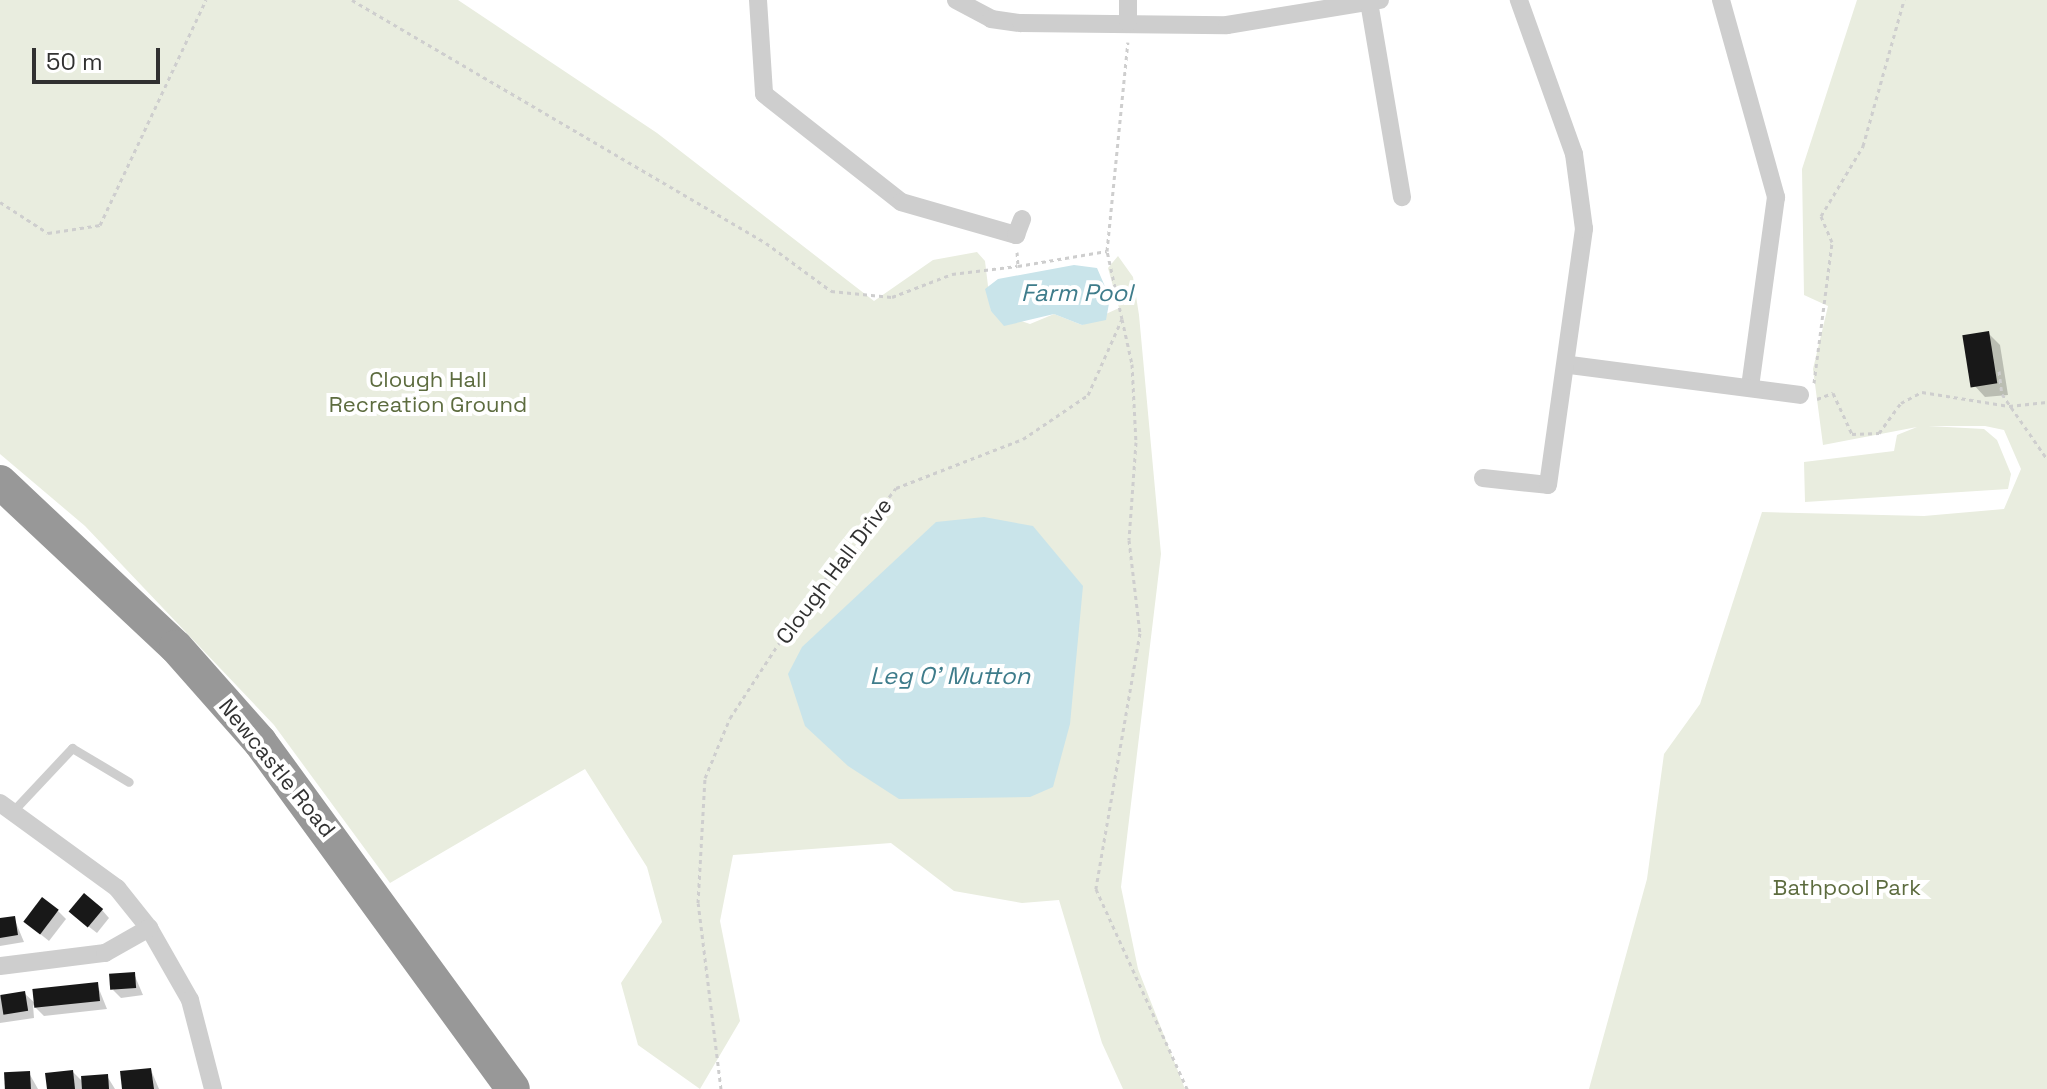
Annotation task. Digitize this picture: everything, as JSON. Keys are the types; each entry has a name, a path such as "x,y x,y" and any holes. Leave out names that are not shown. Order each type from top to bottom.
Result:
{"highway":[{"name":"Newcastle Road","path":"0,482 176,647 260,742 513,1089"}],"street":[{"path":"758,0 764,94 901,202 1019,227"},
{"path":"956,0 1006,21 1227,25 1374,1 1402,197"},
{"path":"1128,0 1128,22"},
{"path":"1483,478 1548,485 1570,365 1582,191 1519,0"},
{"path":"1721,0 1776,197 1750,386"},
{"path":"1570,365 1750,386 1808,397"},
{"path":"4,808 117,888 149,928 190,1000 213,1089"},
{"path":"0,966 105,953 149,928"}],"lane":[{"path":"4,808 67,749 80,749 129,782"}],"path":[{"path":"0,202 48,233 100,225 206,0"},
{"path":"352,0 766,243 831,291 892,297 952,274 1107,251"},
{"path":"1904,0 1863,146 1821,216 1832,242 1808,397 1833,393 1852,434 1879,433 1901,403 1922,392 2009,406 2047,402"},
{"path":"1128,22 1127,96 1107,251 1132,364 1136,442 1129,540 1140,633 1096,889 1187,1089"},
{"path":"1018,266 1019,227"},
{"name":"Clough Hall Drive","path":"721,1089 698,903 705,778 730,718 796,617 896,488 1023,439 1088,395 1122,319"},
{"path":"1999,371 2009,406 2047,459"}],"green space":[{"name":"Clough Hall Recreation Ground","path":"0,0 458,0 657,133 874,301 933,260 977,252 985,261 991,311 1030,324 1054,314 1082,325 1119,308 1108,268 1118,256 1133,277 1139,315 1161,554 1121,887 1138,969 1185,1089 1123,1089 1102,1043 1059,900 1022,903 954,891 891,843 733,855 720,921 740,1021 700,1089 638,1045 621,983 662,922 647,867 585,769 390,883 274,725 85,526 0,454"},
{"name":"Bathpool Park","path":"1857,0 2047,0 2047,1089 1589,1089 1647,879 1664,754 1700,704 1762,512 1924,516 2004,509 2021,469 2004,430 1985,426 1928,426 1984,429 1997,440 2011,474 2008,489 1805,502 1804,462 1894,451 1897,435 1917,427 1823,445 1813,369 1828,306 1804,295 1802,169"}],"water":[{"name":"Farm Pool","path":"1074,265 1097,268 1110,298 1106,320 1082,325 1054,314 1004,326 991,311 985,289 998,279"},
{"name":"Leg O' Mutton","path":"984,517 1033,526 1083,586 1070,724 1053,787 1030,797 899,799 848,766 805,726 788,674 802,647 936,522"}],"building":[{"path":"1989,331 1997,383 1971,388 1962,335"},
{"path":"84,893 103,909 88,927 69,911"},
{"path":"42,897 59,910 40,934 23,922"},
{"path":"15,916 18,935 0,938 0,918"},
{"path":"135,972 136,988 110,990 109,974"},
{"path":"98,982 100,1001 34,1008 32,989"},
{"path":"25,991 28,1011 3,1015 0,995"},
{"path":"151,1068 154,1089 122,1089 120,1071"},
{"path":"73,1070 75,1089 47,1089 45,1073"},
{"path":"30,1071 31,1089 5,1089 4,1072"},
{"path":"108,1074 109,1089 82,1089 81,1076"}]}
